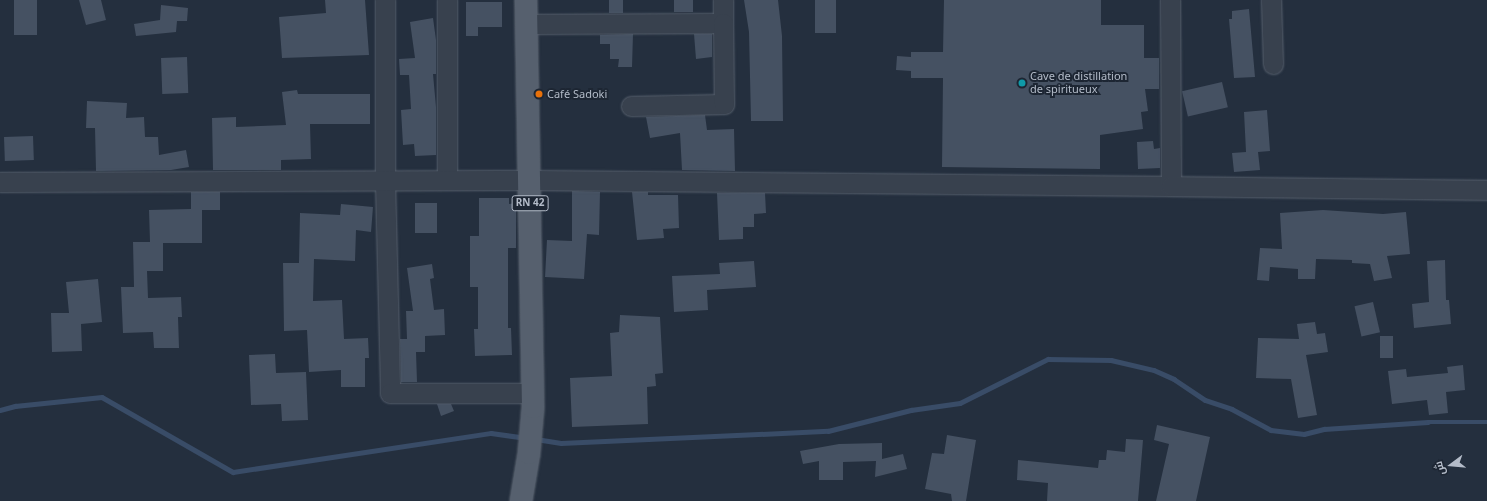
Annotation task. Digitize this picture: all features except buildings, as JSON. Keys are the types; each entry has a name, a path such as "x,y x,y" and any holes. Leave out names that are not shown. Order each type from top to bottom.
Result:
{"main road":[{"name":"RN 42","path":"521,501 529,453 532,400 530,180 526,0"}],"street":[{"path":"385,0 385,181 390,394 532,400"},
{"path":"447,0 447,180"},
{"path":"631,106 724,104 723,0"},
{"path":"1170,0 1171,186"},
{"path":"1271,0 1273,64"},
{"path":"527,24 723,23"},
{"path":"0,182 530,180 1487,190"}],"waterway":[{"path":"536,439 561,443 828,431 911,410 960,403 1048,359 1111,360 1154,370 1174,379 1205,400 1232,409 1271,430 1304,434 1324,429 1428,422 1487,422"},
{"path":"0,410 15,406 102,397 233,472 491,433 525,438"}],"place":[{"name":"Cave de distillation de spiritueux","path":"1022,83"},
{"name":"Café Sadoki","path":"539,94"}]}
